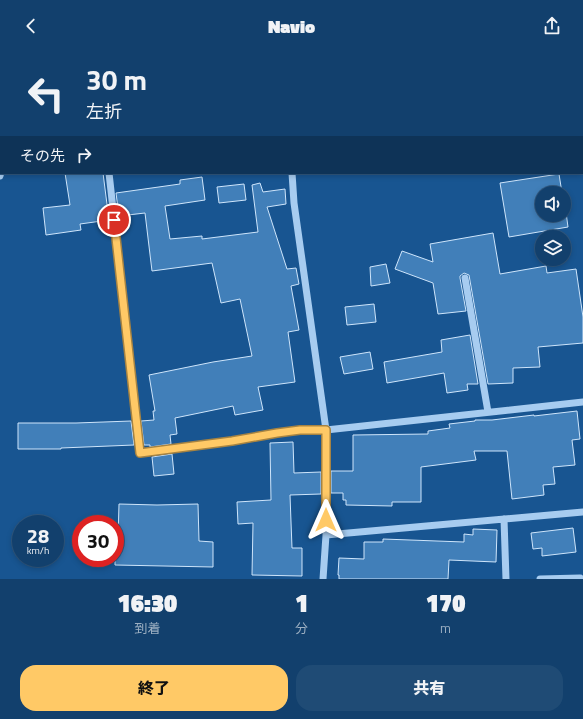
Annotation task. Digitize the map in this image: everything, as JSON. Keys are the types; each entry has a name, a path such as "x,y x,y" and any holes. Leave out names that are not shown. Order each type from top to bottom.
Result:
{"street":[{"path":"109,174 140,453 232,441 300,430 326,430 583,402"},
{"path":"292,174 294,202 326,430 326,535 323,579"},
{"path":"465,278 488,412"},
{"path":"326,535 583,512"},
{"path":"504,519 506,579"},
{"path":"540,579 580,578"}],"building":[{"path":"65,174 103,174 109,220 80,224 81,230 46,235 43,208 70,205"},
{"path":"559,174 561,186 535,186 535,222 567,222 568,227 550,230 535,230 535,233 509,237 500,183"},
{"path":"202,177 205,200 165,206 170,239 202,236 202,239 258,232 252,185 260,183 263,192 285,189 286,204 267,207 287,269 296,268 299,284 291,286 299,330 288,332 295,382 258,387 263,410 235,415 233,406 175,418 177,434 170,435 171,444 150,447 150,445 144,445 141,421 154,420 153,411 155,411 149,375 252,356 240,299 221,303 212,263 152,271 145,213 119,216 116,193 180,184 180,180"},
{"path":"244,184 246,200 219,203 217,187"},
{"path":"493,233 500,274 546,266 547,273 576,269 583,317 583,343 538,347 540,367 513,368 513,383 488,384 469,275 464,273 460,276 466,311 438,314 433,283 395,269 402,251 433,262 430,244"},
{"path":"386,264 390,283 371,286 370,267"},
{"path":"374,304 376,322 347,325 345,307"},
{"path":"470,335 478,384 467,384 468,390 447,393 444,373 387,383 384,362 442,352 441,340"},
{"path":"370,352 373,369 344,374 340,357"},
{"path":"577,411 580,439 572,440 575,465 553,467 555,484 543,485 544,495 512,499 507,451 474,451 476,460 421,467 421,502 392,502 392,506 346,505 346,500 343,500 343,493 331,493 331,471 353,471 353,435 428,434 428,431 450,428 449,424 475,420 492,420"},
{"path":"131,421 134,445 61,449 18,449 18,423"},
{"path":"293,442 294,473 321,472 321,494 290,495 292,548 302,548 302,576 252,575 253,523 238,524 237,502 271,500 270,443"},
{"path":"172,454 174,474 154,476 152,457"},
{"path":"119,504 198,504 199,541 213,542 213,567 124,565 124,515 119,515"},
{"path":"573,528 576,552 542,556 542,548 533,549 531,533"},
{"path":"473,529 497,530 496,562 449,560 448,579 339,579 339,558 364,559 364,542 383,542 383,539 464,542 464,534 473,535"}],"route":[{"path":"114,220 140,453 232,441 300,430 326,430 326,520"}]}
